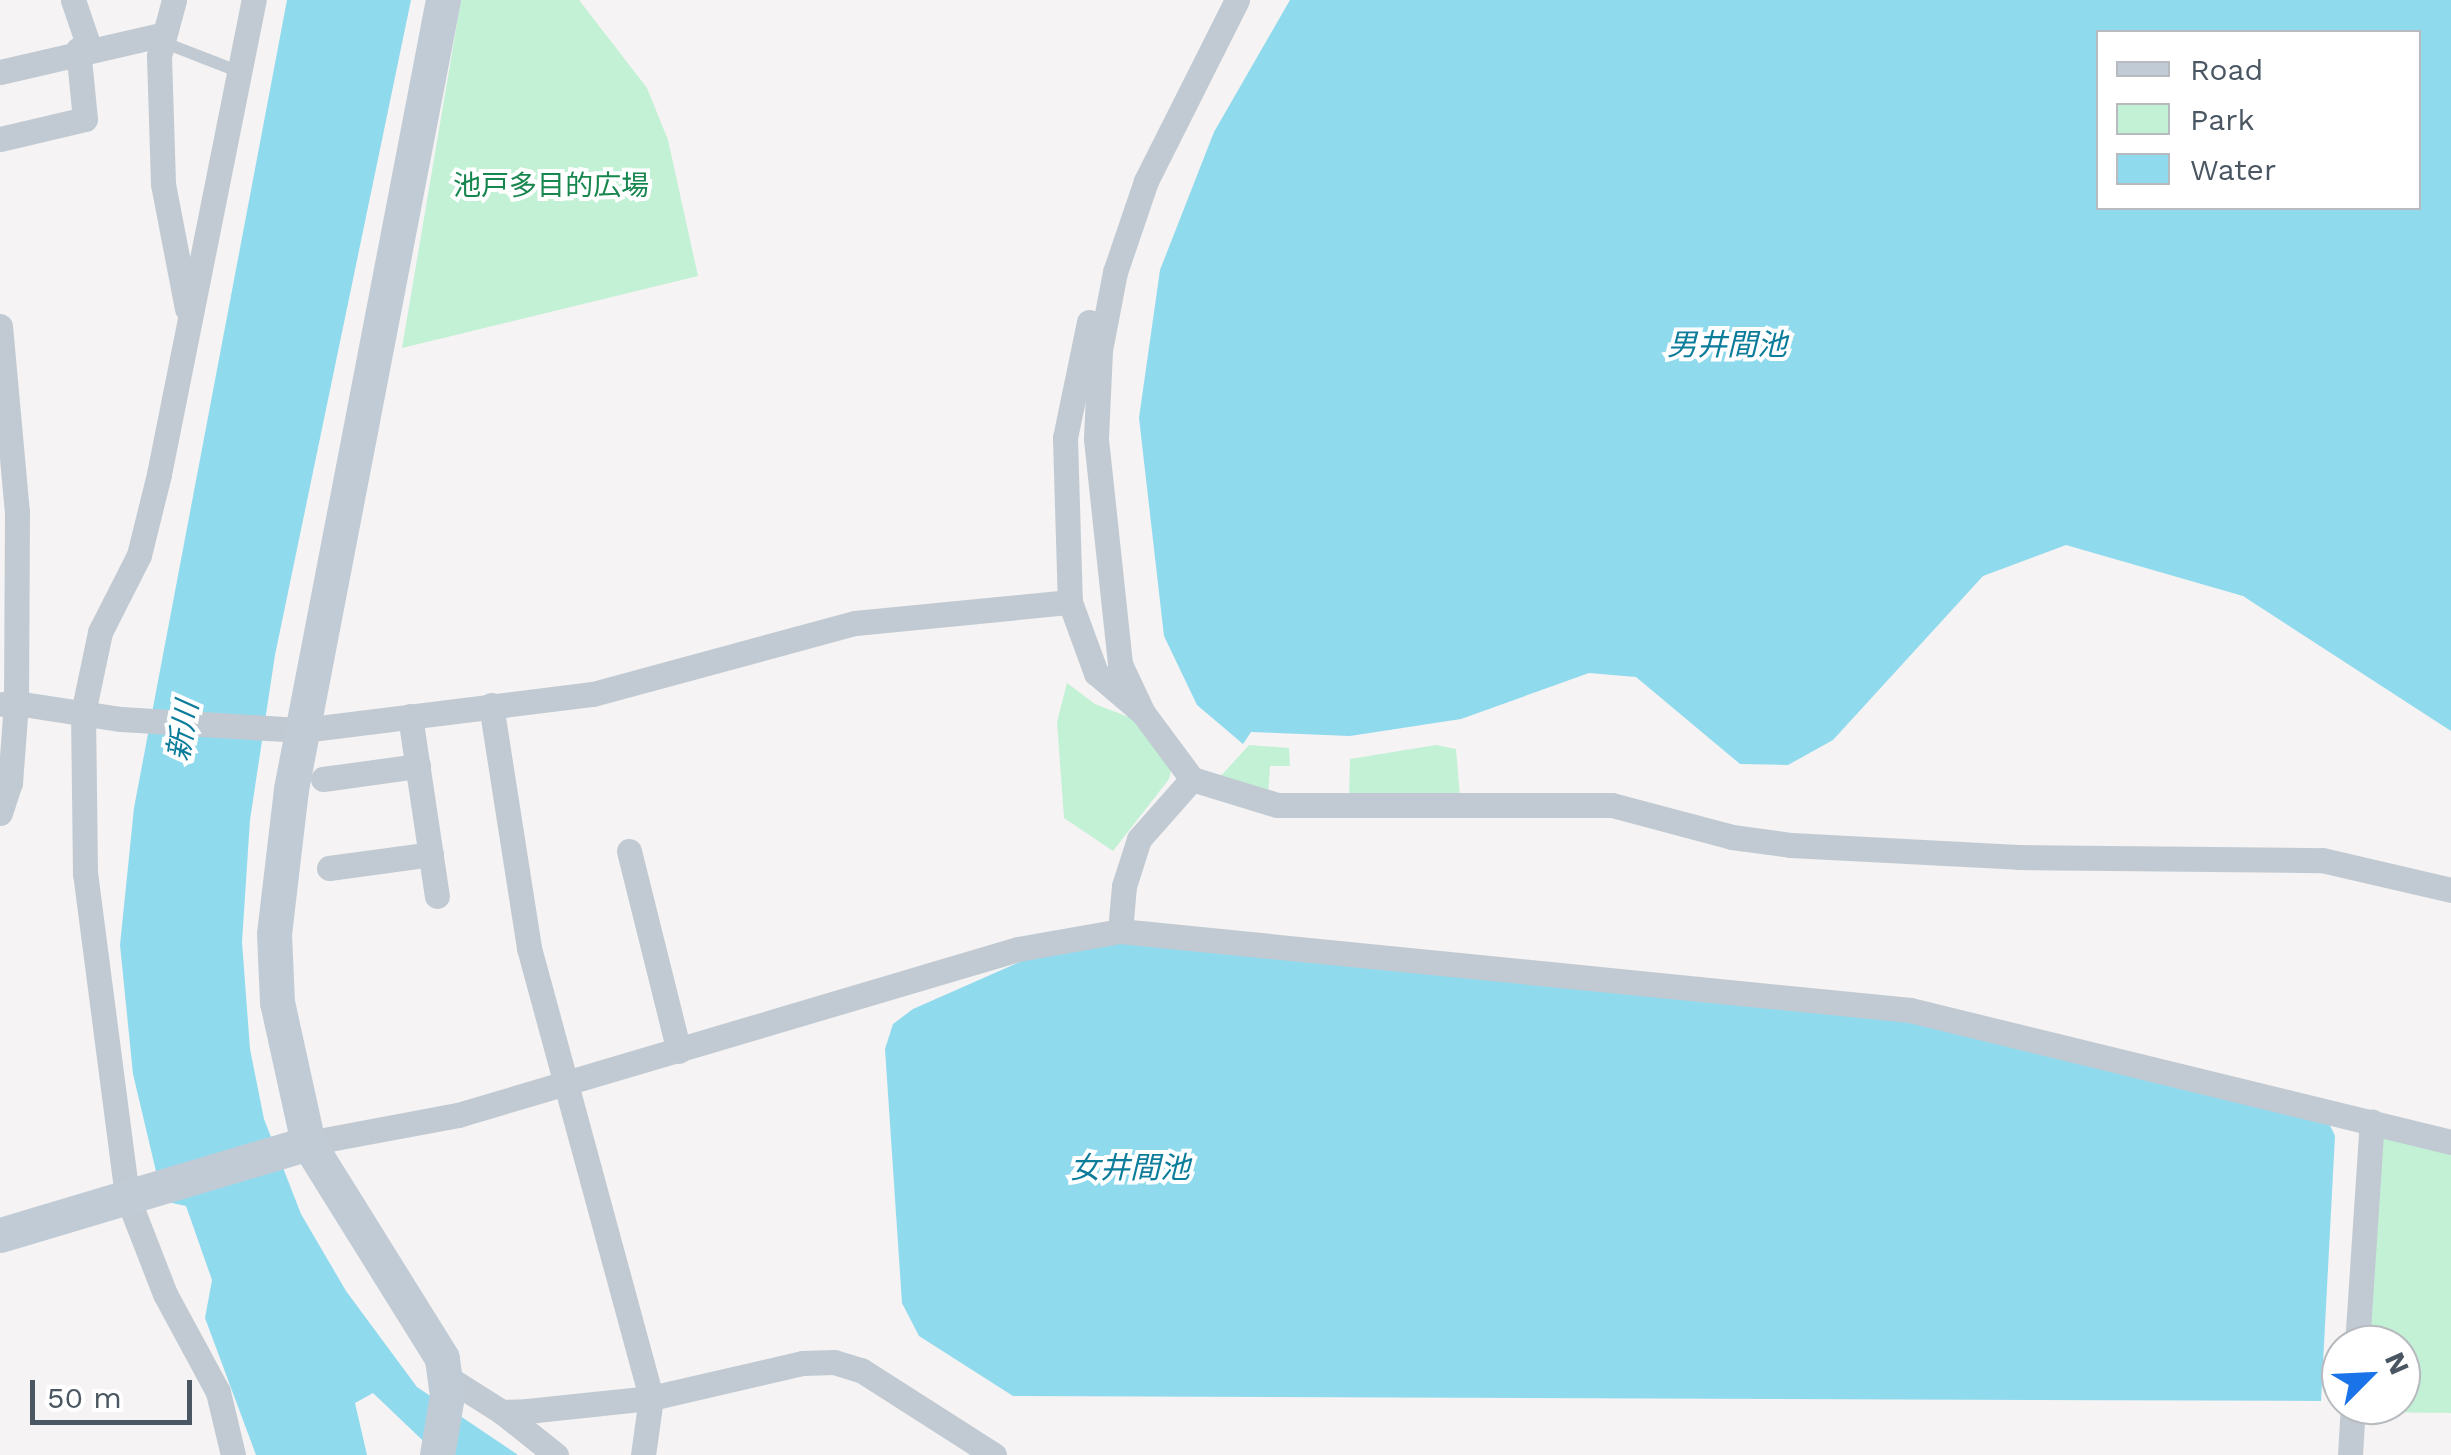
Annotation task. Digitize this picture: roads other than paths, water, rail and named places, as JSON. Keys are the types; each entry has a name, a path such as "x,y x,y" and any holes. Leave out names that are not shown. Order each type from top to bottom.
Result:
{"street":[{"path":"0,139 85,119 83,48 72,0"},
{"path":"174,0 160,38 163,184 190,323"},
{"path":"234,1455 218,1392 165,1294 135,1193 85,874 83,713 100,632 139,555 254,0"},
{"path":"437,1455 446,1385 420,1314 301,1145 277,1002 274,934 296,730 443,0"},
{"path":"1238,0 1146,181 1115,272 1100,350 1096,440 1120,664 1143,713 1192,780 1277,805 1612,805 1732,837 1791,845 2018,857 2322,860 2451,890"},
{"path":"0,72 83,48 160,38"},
{"path":"1115,272 1097,282 1064,438 1070,602 1096,674 1143,713"},
{"path":"0,326 7,466 10,783 0,814"},
{"path":"8,703 121,718 296,730 592,694 856,623 1070,602"},
{"path":"491,705 529,948 570,1084 652,1398 643,1455"},
{"path":"410,716 437,896"},
{"path":"323,779 418,766"},
{"path":"1120,931 1124,886 1139,840 1192,780"},
{"path":"629,851 680,1051"},
{"path":"329,868 431,854"},
{"path":"0,1236 301,1145 458,1114 570,1084 1018,949 1120,931 1910,1010 2451,1142"},
{"path":"2358,1325 2372,1122"},
{"path":"502,1412 652,1398 834,1362 861,1370 990,1450 1013,1455"},
{"path":"446,1385 502,1412 556,1455"},
{"path":"2350,1455 2352,1425"}],"lane":[{"path":"160,38 240,72"}],"water":[{"name":"新川","path":"287,0 411,0 275,655 250,820 242,942 250,1049 264,1119 301,1214 346,1291 417,1387 518,1455 438,1455 373,1393 355,1403 367,1455 256,1455 205,1318 212,1280 186,1206 163,1201 133,1074 120,945 134,808"},
{"name":"男井間池","path":"1290,0 2451,0 2451,731 2243,596 2066,545 1983,576 1833,740 1788,765 1740,764 1636,677 1589,673 1461,719 1350,736 1251,732 1243,744 1197,705 1164,636 1139,418 1160,270 1214,132"},
{"name":"女井間池","path":"1131,938 1903,1016 2328,1121 2335,1136 2325,1325 2321,1325 2321,1401 1013,1396 919,1336 902,1303 885,1049 893,1024 913,1009 1058,945"}],"park label":[{"name":"池戸多目的広場","path":"551,186"}]}
